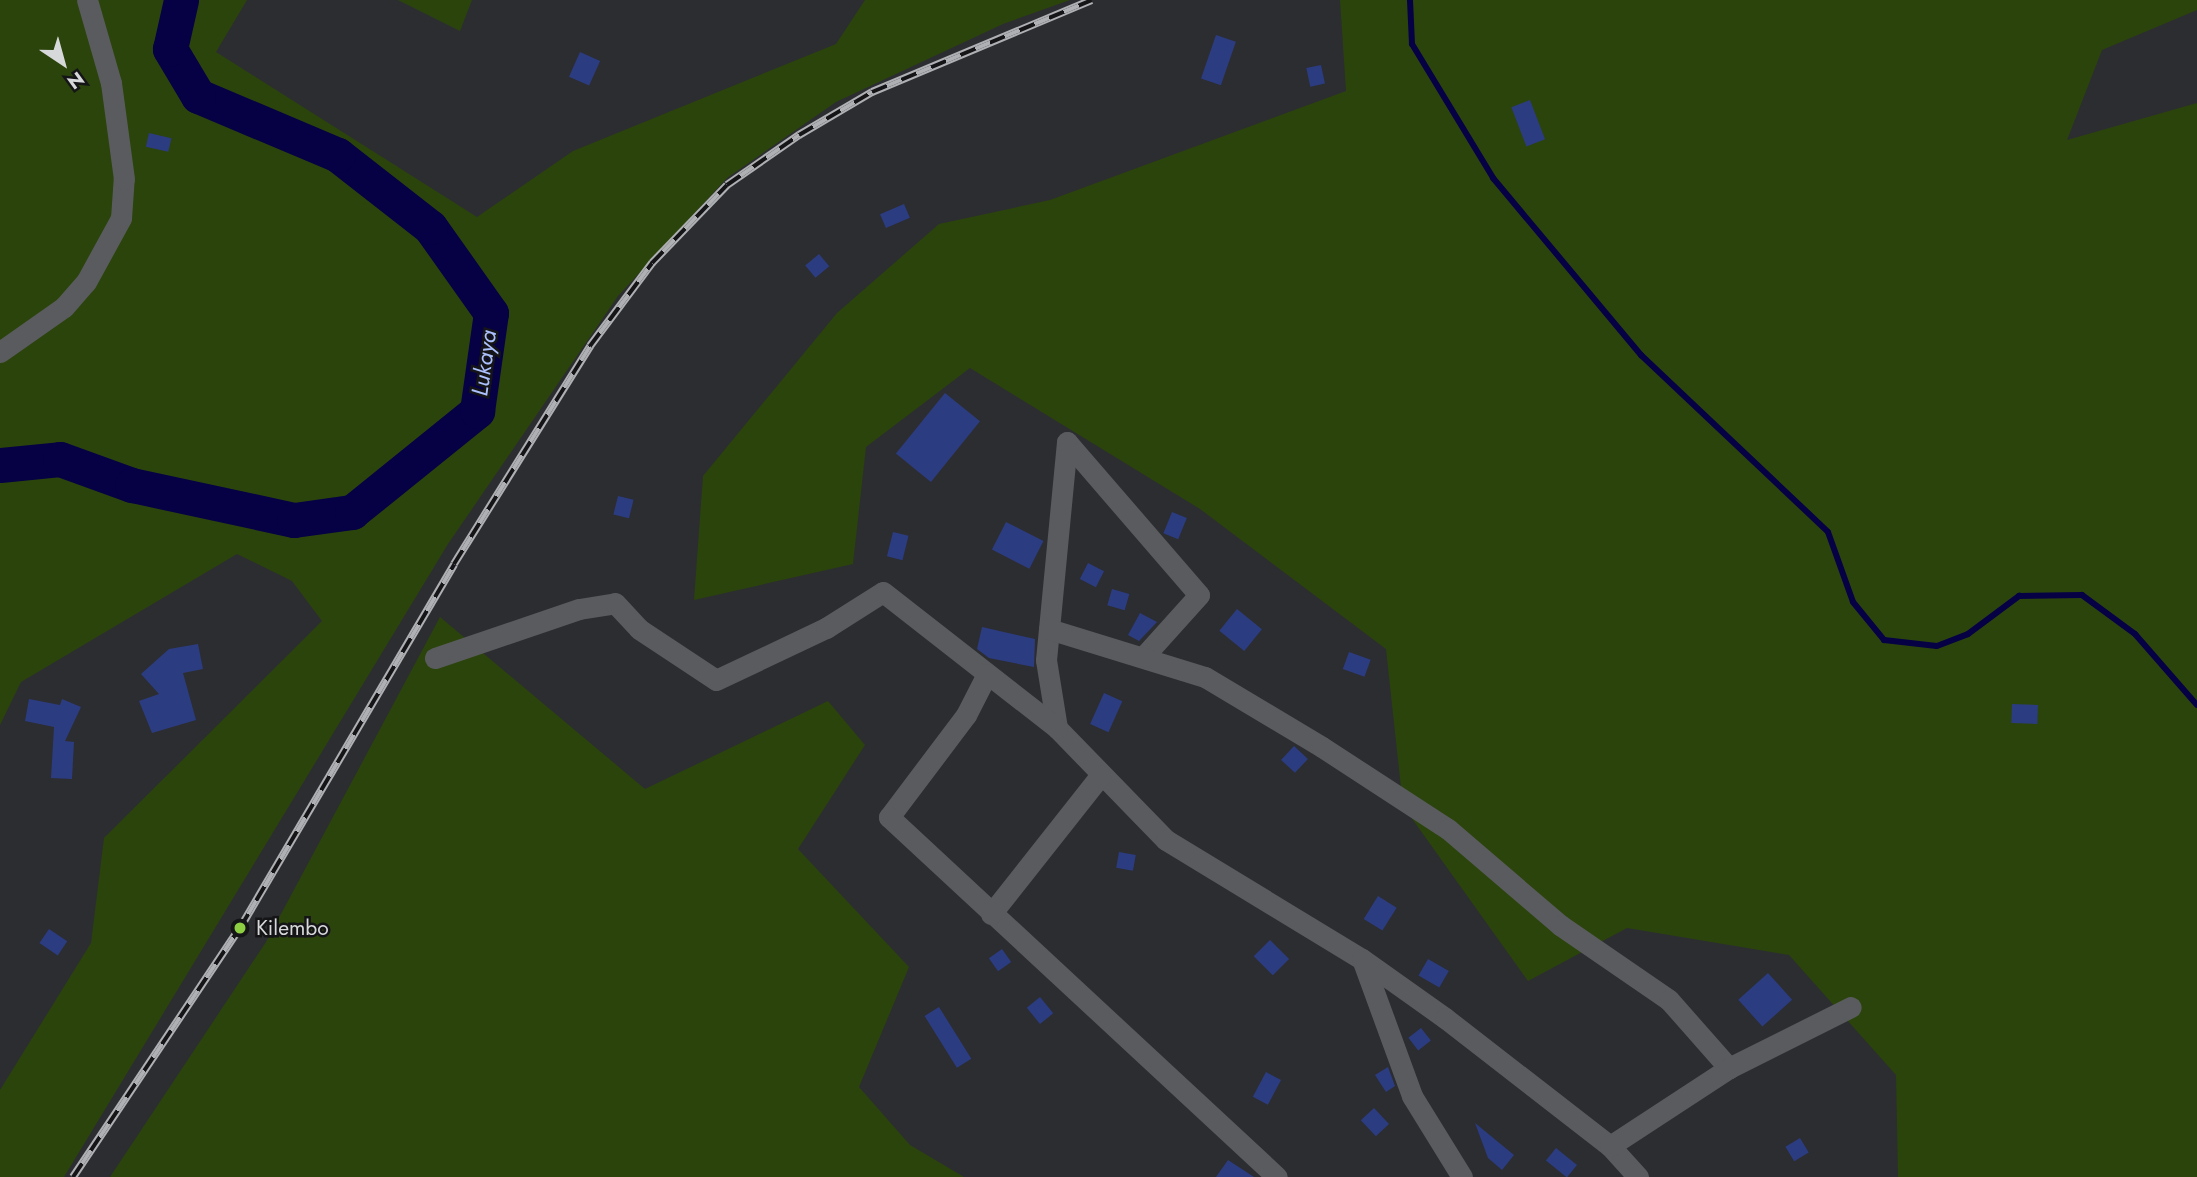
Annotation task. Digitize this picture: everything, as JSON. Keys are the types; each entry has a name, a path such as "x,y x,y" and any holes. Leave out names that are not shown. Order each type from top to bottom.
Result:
{"street":[{"path":"0,352 79,290 106,256 121,218 124,179 111,83 87,0"},
{"path":"1057,728 1045,660 1067,442 1199,595 1144,656"},
{"path":"435,658 579,609 615,603 639,629 716,680 827,628 883,592 1057,728 1100,776 1166,840 1362,959 1610,1146 1638,1177"},
{"path":"1049,629 1144,656 1214,682 1448,829 1560,925 1669,1000 1729,1068"},
{"path":"987,674 966,715 889,817 1277,1177"},
{"path":"991,914 1100,776"},
{"path":"1362,959 1412,1096 1462,1177"},
{"path":"1610,1146 1729,1068 1851,1007"}],"green space":[{"path":"0,0 247,0 216,52 477,217 573,151 836,44 865,0 1070,0 1003,24 836,102 727,178 618,296 448,544 64,1177 0,1177 0,1090 91,943 104,838 322,621 292,581 237,554 21,682 0,725"},
{"path":"398,0 472,0 460,31"},
{"path":"1340,0 2197,0 2197,10 2102,50 2067,140 2197,103 2197,1177 1898,1177 1896,1075 1789,955 1627,928 1528,981 1403,806 1386,649 1200,509 970,368 866,447 853,564 694,600 703,476 837,313 939,224 1050,200 1346,91"},
{"path":"440,617 645,789 828,701 865,745 798,849 909,967 859,1087 910,1145 964,1177 110,1177 266,942"}],"building":[{"path":"1216,35 1236,42 1221,85 1201,78"},
{"path":"580,52 600,61 589,86 569,77"},
{"path":"1321,65 1325,84 1310,87 1306,68"},
{"path":"1530,100 1545,139 1526,146 1511,107"},
{"path":"149,133 171,138 168,152 146,147"},
{"path":"904,204 910,218 886,228 880,214"},
{"path":"819,254 829,266 815,278 805,266"},
{"path":"945,393 980,421 931,482 896,454"},
{"path":"618,496 634,500 629,518 613,514"},
{"path":"1172,512 1187,518 1178,539 1163,533"},
{"path":"1006,522 1043,541 1029,569 992,550"},
{"path":"893,532 909,536 902,560 887,556"},
{"path":"1088,563 1104,571 1096,587 1080,579"},
{"path":"1112,589 1129,594 1125,610 1107,605"},
{"path":"1237,609 1262,629 1244,651 1219,631"},
{"path":"1140,613 1157,622 1139,641 1128,635"},
{"path":"982,627 1035,639 1034,667 989,658 977,649"},
{"path":"198,644 203,669 183,673 196,720 152,733 139,701 159,694 141,674 169,649"},
{"path":"1349,652 1371,660 1364,677 1343,669"},
{"path":"1104,693 1122,701 1108,732 1090,724"},
{"path":"29,699 60,705 62,699 81,707 65,741 74,742 72,779 51,778 54,727 25,721"},
{"path":"2012,704 2038,705 2037,724 2011,723"},
{"path":"1294,746 1308,759 1295,773 1281,760"},
{"path":"1119,852 1136,855 1133,871 1116,868"},
{"path":"1378,896 1397,908 1382,931 1364,919"},
{"path":"49,929 67,941 58,955 39,943"},
{"path":"1270,940 1289,959 1273,975 1254,956"},
{"path":"1002,949 1011,962 998,971 989,958"},
{"path":"1428,959 1449,971 1439,987 1418,975"},
{"path":"1768,973 1792,1000 1762,1027 1738,1000"},
{"path":"1040,997 1053,1013 1040,1024 1027,1008"},
{"path":"939,1007 971,1059 957,1068 925,1016"},
{"path":"1421,1028 1431,1041 1418,1050 1408,1038"},
{"path":"1388,1067 1395,1086 1386,1092 1375,1075"},
{"path":"1266,1072 1281,1080 1268,1105 1253,1097"},
{"path":"1374,1108 1389,1124 1376,1136 1361,1120"},
{"path":"1475,1123 1514,1155 1502,1170 1488,1158"},
{"path":"1800,1138 1809,1153 1794,1161 1785,1147"},
{"path":"1556,1148 1577,1165 1566,1177 1546,1160"},
{"path":"1228,1160 1254,1177 1216,1177"}],"waterway":[{"name":"Lukaya","path":"0,465 60,459 132,485 294,520 352,512 477,411 491,313 430,227 338,155 198,96 170,49 181,0"},
{"path":"1410,0 1412,44 1493,178 1641,355 1828,532 1853,602 1884,640 1937,646 1968,634 2019,596 2082,595 2135,634 2197,705"}],"railway":[{"path":"73,1177 240,928 454,564 590,346 652,263 727,185 799,135 872,92 1092,0"}],"place":[{"name":"Kilembo","path":"240,928"}]}
